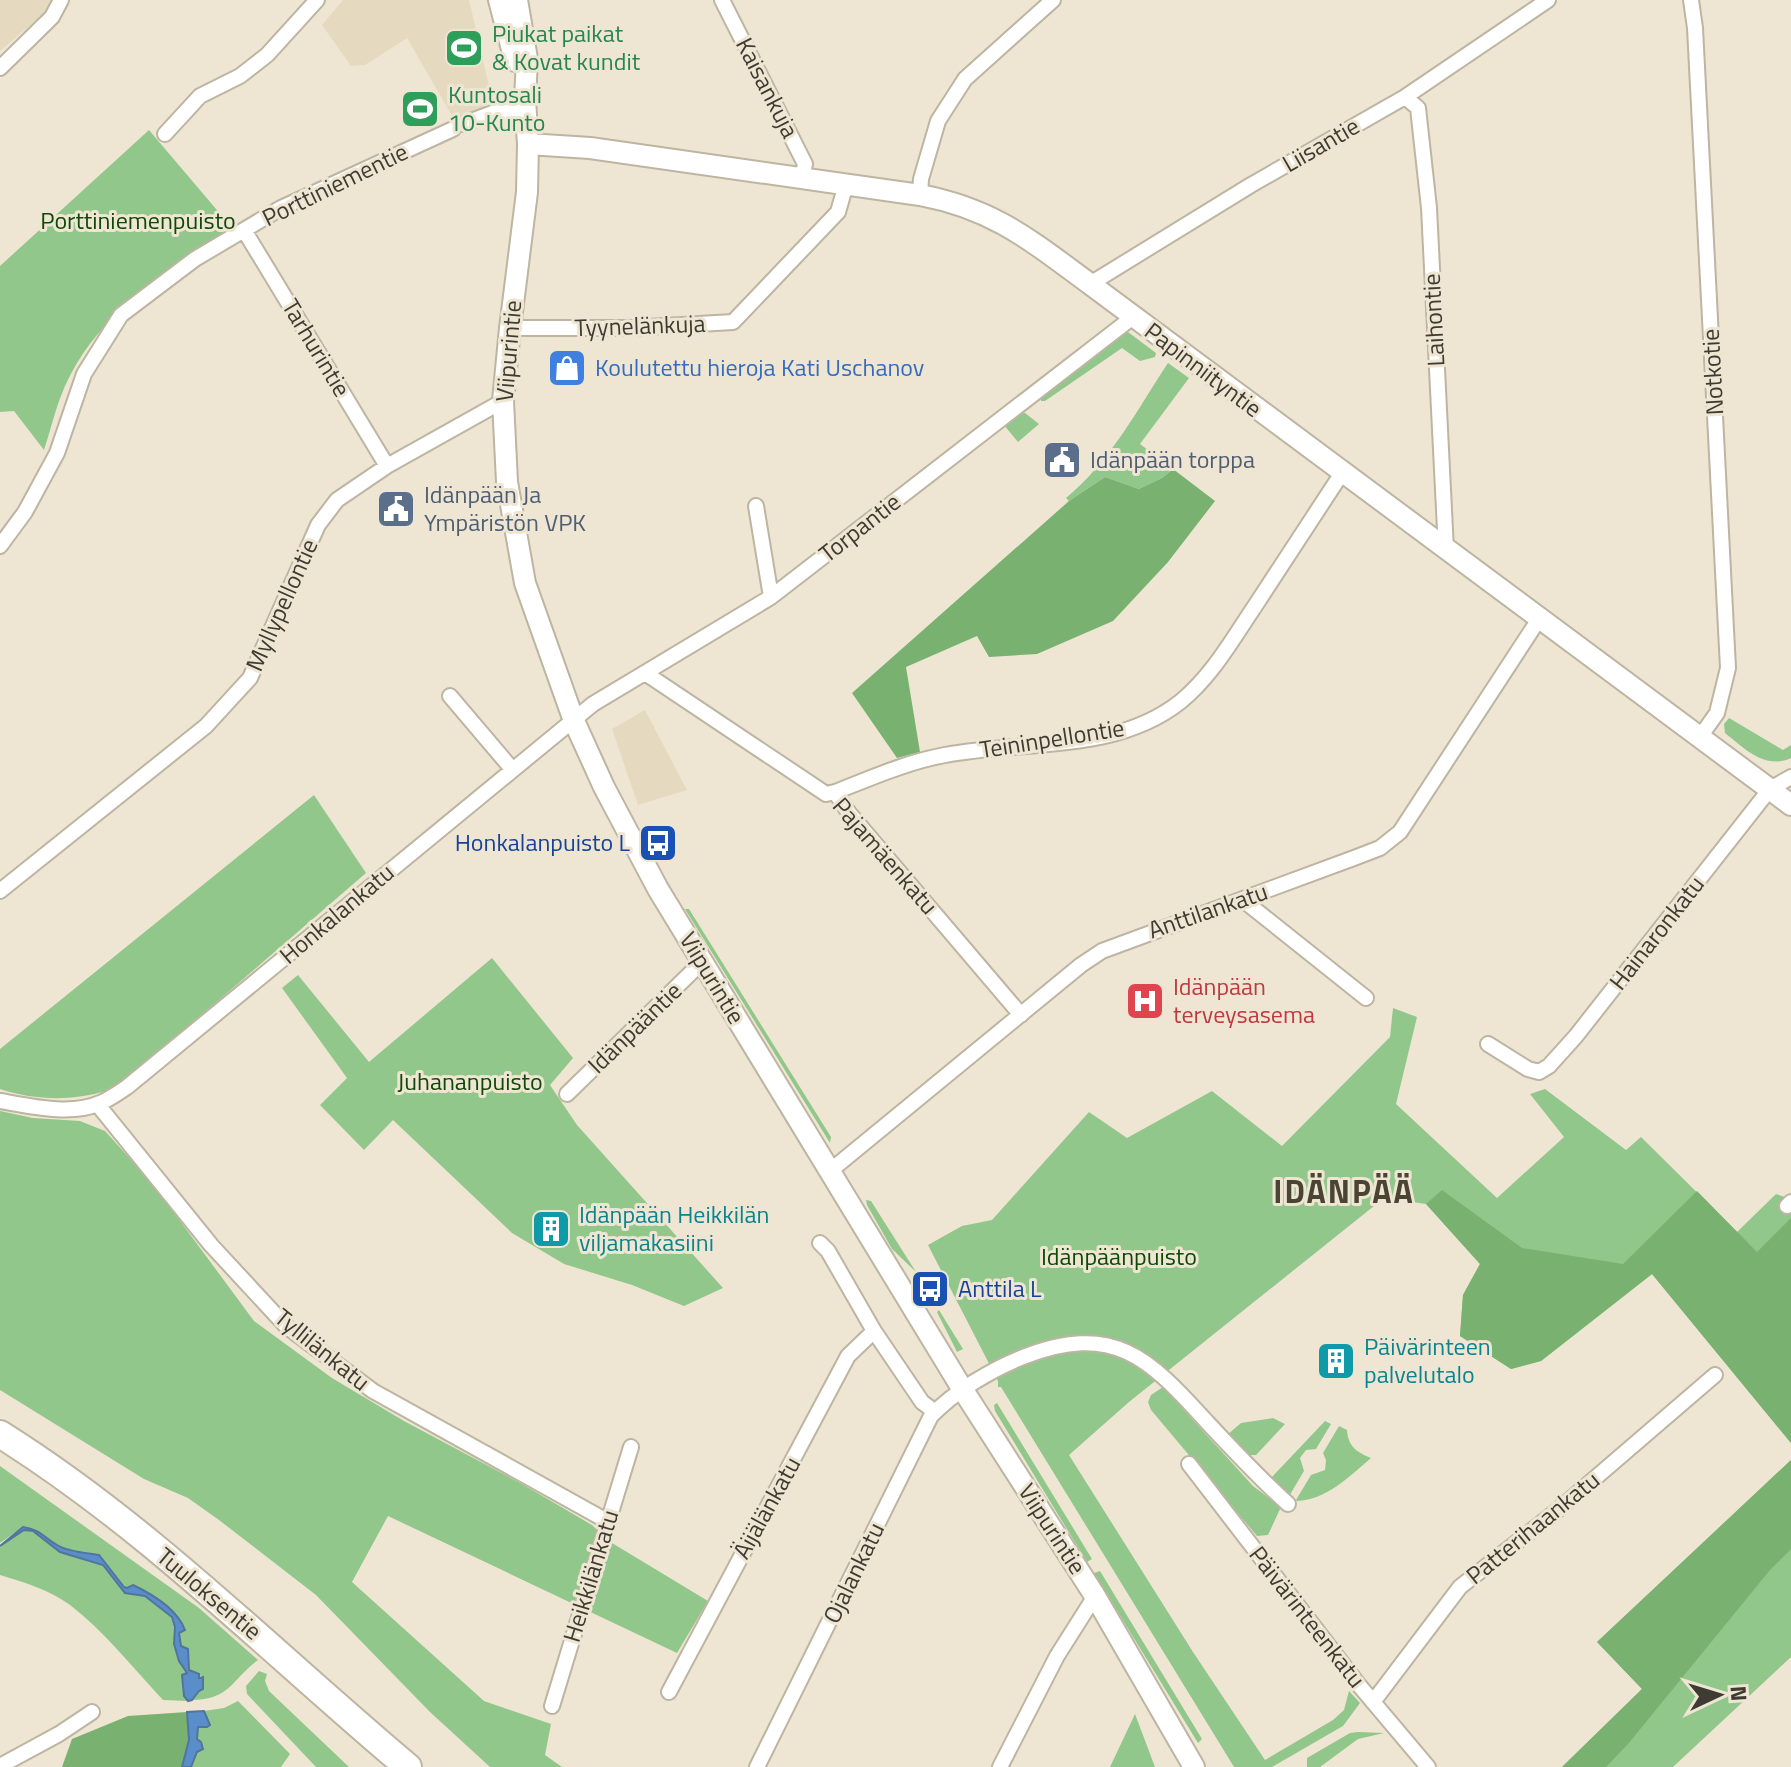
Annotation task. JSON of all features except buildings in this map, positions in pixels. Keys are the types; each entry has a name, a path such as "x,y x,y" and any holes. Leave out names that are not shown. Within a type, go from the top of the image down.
{"highway":[{"name":"Tuuloksentie","path":"0,1434 70,1481 202,1585 408,1767"}],"main road":[{"name":"Viipurintie","path":"499,0 525,106"},
{"name":"Viipurintie","path":"517,0 527,59 525,106 528,144 527,192 503,401 507,482 519,558 533,610 574,721 629,836 702,962 963,1390 1095,1596 1194,1767"},
{"name":"Papinniityntie","path":"528,144 590,148 920,195 946,200 993,217 1090,284 1791,805"}],"street":[{"path":"0,68 52,17 61,0"},
{"path":"165,134 200,96 240,76 267,55 317,0"},
{"name":"Kaisankuja","path":"722,0 805,164 802,178"},
{"path":"920,195 921,179 938,121 965,79 1053,0"},
{"name":"Liisantie","path":"1090,284 1251,185 1405,97 1548,0"},
{"name":"Notkotie","path":"1691,0 1695,28 1728,668 1717,713 1700,737"},
{"name":"Laihontie","path":"1405,97 1418,108 1423,135 1446,550"},
{"name":"Porttiniementie","path":"0,546 25,512 57,453 84,374 121,315 195,259 314,191 458,126 495,112 525,106"},
{"name":"Tyynelänkuja","path":"510,328 630,328 733,322 838,212 846,184"},
{"name":"Tarhurintie","path":"244,230 387,466"},
{"name":"Torpantie","path":"574,721 593,704 771,597 1133,317"},
{"name":"Myllypellontie","path":"0,891 49,855 206,726 230,702 250,678 318,525 337,500 387,466 503,401"},
{"name":"Teininpellontie","path":"835,792 887,771 945,755 1113,735 1149,721 1180,702 1212,670 1342,473"},
{"path":"756,506 771,597"},
{"name":"Anttilankatu","path":"830,1171 1102,951 1380,848 1400,832 1539,619"},
{"name":"Pajamäenkatu","path":"645,673 826,794 835,792 849,813 1021,1015"},
{"path":"450,696 512,769"},
{"name":"Honkalankatu","path":"98,1105 127,1087 574,721"},
{"path":"1770,789 1791,777"},
{"name":"Hainaronkatu","path":"1488,1044 1528,1069 1539,1072 1549,1066 1770,789"},
{"path":"1243,900 1366,998"},
{"name":"Idänpääntie","path":"567,1094 702,962"},
{"path":"0,1101 38,1107 98,1105"},
{"name":"Tyllilänkatu","path":"98,1105 211,1245 286,1326 373,1391 607,1521"},
{"path":"820,1243 828,1251 874,1331 922,1402 935,1412"},
{"name":"Äijälänkatu","path":"669,1692 848,1356 874,1331"},
{"name":"Ojalankatu","path":"757,1767 935,1412 963,1390 1016,1360 1049,1347 1081,1342 1114,1346 1145,1360 1166,1376 1252,1472 1288,1504"},
{"name":"Patterihaankatu","path":"1373,1702 1460,1587 1558,1510 1715,1375"},
{"name":"Heikkilänkatu","path":"552,1706 631,1447"},
{"name":"Päivärinteenkatu","path":"1189,1464 1373,1702 1428,1767"},
{"path":"1000,1767 1057,1656 1095,1596"},
{"path":"0,1766 92,1712"}],"shaded area":[{"path":"0,0 52,0 47,11 0,51"},
{"path":"343,0 469,0 493,104 455,121 407,38 365,65 351,66 322,25"},
{"path":"645,710 687,790 638,805 612,729"}],"green space":[{"name":"Porttiniemenpuisto","path":"149,130 233,229 160,278 116,314 97,335 65,386 44,450 14,411 0,412 0,266"},
{"path":"1124,329 1156,353 1155,357 1140,361 1122,348 1041,401 1041,396"},
{"path":"1168,363 1189,378 1140,444 1173,469 1139,489 1105,477 1069,501 1066,498 1082,484 1122,435"},
{"path":"1025,413 1039,424 1018,442 1003,424 1017,414"},
{"path":"1173,469 1215,501 1168,562 1113,621 1037,654 989,657 977,636 906,667 920,752 897,758 852,693 1069,501 1105,477 1139,489"},
{"path":"1729,718 1783,750 1791,745 1791,758 1764,760 1748,751 1725,733 1724,724"},
{"path":"314,795 366,873 118,1087 89,1095 60,1098 30,1096 0,1089 0,1049"},
{"path":"685,909 689,909 831,1137 830,1143"},
{"name":"Juhananpuisto","path":"492,958 573,1058 550,1085 577,1125 723,1288 684,1306 632,1285 564,1264 512,1233 393,1120 364,1150 320,1105 347,1078 282,988 298,975 369,1062"},
{"name":"Idänpäänpuisto","path":"1393,1008 1417,1017 1396,1104 1497,1198 1564,1137 1530,1094 1545,1089 1626,1150 1641,1137 1737,1232 1776,1194 1791,1199 1791,1443 1652,1274 1541,1361 1511,1369 1460,1336 1463,1295 1480,1264 1426,1204 1384,1198 1129,1402 1069,1455 1265,1760 1333,1720 1344,1710 1349,1691 1360,1703 1343,1726 1272,1767 1234,1767 1001,1387 998,1387 998,1381 928,1245 962,1226 992,1220 1089,1112 1127,1138 1212,1091 1282,1146 1390,1037"},
{"path":"0,1111 33,1118 80,1121 105,1131 152,1183 254,1321 332,1378 592,1525 612,1543 708,1601 677,1653 388,1516 352,1582 484,1701 551,1724 545,1755 562,1767 490,1767 430,1712 316,1595 219,1520 188,1498 144,1479 0,1390"},
{"path":"1442,1190 1522,1248 1623,1264 1697,1191 1757,1252 1791,1218 1791,1443 1652,1274 1541,1361 1511,1369 1460,1336 1463,1295 1480,1264 1426,1204"},
{"path":"866,1200 871,1201 916,1272 892,1249"},
{"path":"939,1310 963,1349 957,1352 937,1312"},
{"path":"1163,1387 1253,1486 1281,1507 1268,1535 1257,1536 1151,1410 1148,1402 1151,1395"},
{"path":"997,1403 1092,1559 1087,1562 995,1411 994,1405"},
{"path":"1273,1418 1285,1424 1256,1455 1246,1455 1227,1435 1241,1423"},
{"path":"1325,1421 1331,1424 1316,1449 1306,1450 1300,1458 1304,1471 1288,1498 1268,1481"},
{"path":"1339,1426 1347,1430 1354,1448 1371,1458 1328,1492 1297,1501 1311,1475 1325,1470 1323,1453"},
{"path":"1791,1460 1791,1657 1673,1767 1562,1767 1642,1689 1597,1642"},
{"path":"1791,1460 1791,1549 1770,1570 1606,1767 1562,1767 1642,1689 1597,1642"},
{"path":"0,1466 199,1608 258,1660 223,1692 192,1700 203,1689 203,1677 189,1670 188,1649 181,1646 179,1633 185,1630 152,1595 124,1587 100,1555 61,1547 34,1530 23,1527 0,1543"},
{"path":"24,1530 37,1533 60,1552 103,1565 125,1593 145,1596 172,1617 174,1644 187,1673 184,1696 188,1701 163,1700 83,1615 62,1600 0,1575 0,1546"},
{"path":"1100,1571 1202,1739 1198,1743 1094,1573"},
{"path":"259,1671 267,1674 265,1681 269,1691 349,1767 316,1767 247,1694 246,1686"},
{"path":"238,1701 290,1754 281,1767 191,1767 197,1752 198,1727 204,1711 224,1708"},
{"path":"187,1712 189,1740 182,1767 62,1767 72,1739 128,1716"},
{"path":"1135,1714 1155,1767 1110,1767"},
{"path":"1350,1733 1384,1733 1358,1739 1320,1767 1307,1767 1307,1758"}],"water":[{"path":"23,1527 38,1532 67,1549 99,1555 124,1587 133,1585 170,1609 185,1630 179,1633 181,1646 188,1649 189,1670 199,1674 199,1678 203,1677 203,1689 192,1700 188,1701 184,1696 182,1675 187,1673 174,1644 172,1617 145,1596 125,1593 103,1565 60,1552 33,1531 24,1530 0,1546"},
{"path":"204,1711 210,1725 198,1727 197,1739 203,1749 197,1752 191,1767 182,1767 189,1740 187,1712"}],"place":[{"name":"Piukat paikat & Kovat kundit","path":"464,48"},
{"name":"Kuntosali 10-Kunto","path":"420,109"},
{"name":"Koulutettu hieroja Kati Uschanov","path":"567,368"},
{"name":"Idänpään torppa","path":"1062,460"},
{"name":"Idänpään Ja Ympäristön VPK","path":"396,509"},
{"name":"Honkalanpuisto L","path":"658,843"},
{"name":"Idänpään terveysasema","path":"1145,1001"},
{"name":"Idänpään Heikkilän viljamakasiini","path":"551,1229"},
{"name":"Anttila L","path":"930,1289"},
{"name":"Päivärinteen palvelutalo","path":"1336,1361"}],"district":[{"name":"IDÄNPÄÄ","path":"1344,1192"}]}
